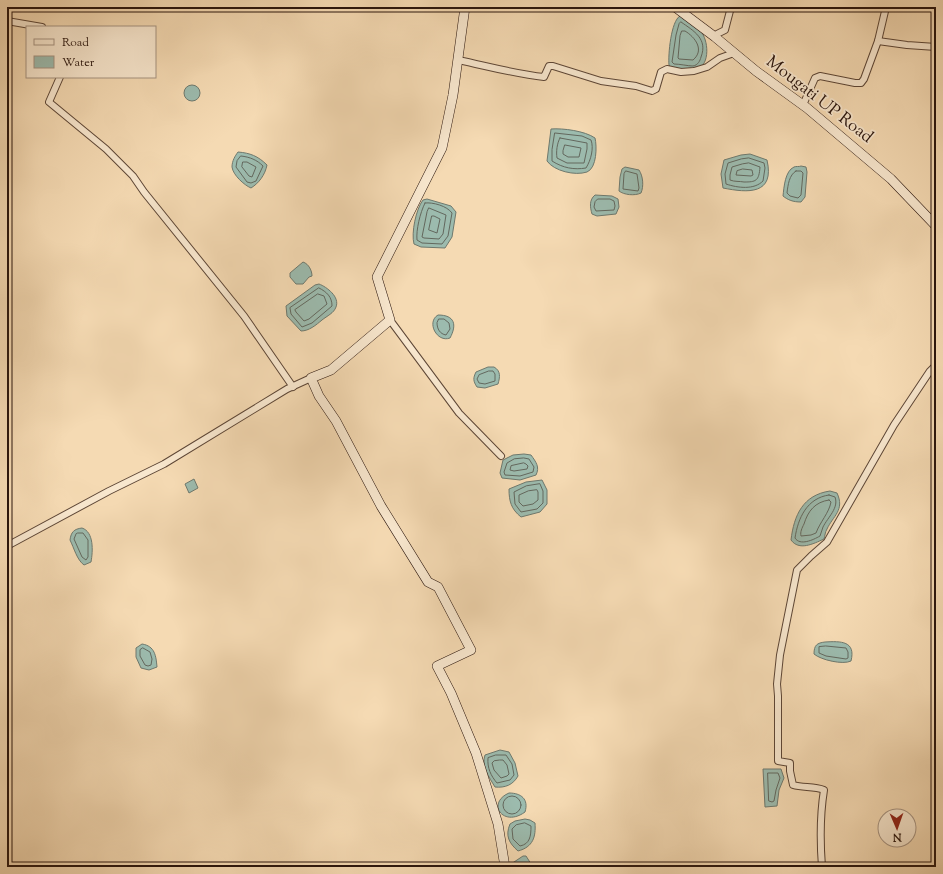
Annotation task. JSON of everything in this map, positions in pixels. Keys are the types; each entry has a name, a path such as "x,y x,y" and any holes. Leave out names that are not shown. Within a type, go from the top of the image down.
{"street":[{"path":"465,7 453,95 442,148 377,277 390,320 459,413 502,456"},
{"name":"Mougati UP Road","path":"675,7 715,37 756,71 803,105 891,179 936,226"},
{"path":"715,37 717,34 725,30 731,7"},
{"path":"803,105 815,78 820,76 855,83 860,83 864,79 878,41 886,7"},
{"path":"7,21 36,26"},
{"path":"878,41 936,47"},
{"path":"458,60 518,74 539,77 544,77 549,66 553,66 601,82 636,86 652,91 656,89 661,72 667,68 681,72 694,71 707,67 720,58 734,53"},
{"path":"60,78 49,102 106,149 133,176 144,192 244,316 293,387"},
{"path":"7,546 109,491 164,464 287,389 331,370 390,320"},
{"path":"822,867 820,845 824,790 818,788 793,786 790,763 778,762 777,684 780,655 797,570 827,542 894,424 936,365"},
{"path":"311,378 319,396 336,421 381,506 428,582 438,587 471,650 437,666 451,693 476,753 498,824 505,867"}],"water":[{"path":"680,16 695,26 702,33 706,43 707,54 703,65 694,70 672,68 669,65 672,31 674,24"},
{"path":"189,85 195,85 200,90 198,99 195,101 189,101 184,96 184,90"},
{"path":"551,129 574,130 595,138 596,156 590,170 582,173 571,173 565,172 550,165 547,161"},
{"path":"238,152 254,156 267,165 265,172 257,184 251,188 245,185 234,173 232,167"},
{"path":"750,154 767,160 767,180 763,186 750,191 723,188 721,174 724,160"},
{"path":"801,166 806,167 807,172 805,197 801,202 796,202 783,196 784,188 787,176 791,169"},
{"path":"625,167 639,170 643,181 641,193 630,195 619,191 622,169"},
{"path":"595,195 612,196 618,199 619,207 616,214 597,216 592,214 590,204"},
{"path":"427,199 451,206 456,212 452,237 445,248 421,247 414,244 413,234 416,215 420,204 423,200"},
{"path":"303,262 310,268 312,276 309,277 303,284 296,284 290,277 290,273"},
{"path":"319,284 326,287 332,293 337,303 336,307 332,313 315,326 301,331 287,316 286,306 315,285"},
{"path":"438,315 444,315 453,322 454,325 450,338 445,339 437,335 433,327 433,322"},
{"path":"488,367 494,367 498,370 498,384 485,388 477,387 474,380 476,372"},
{"path":"513,455 531,455 536,462 538,469 536,475 520,480 502,478 500,473 503,460"},
{"path":"194,479 198,488 189,493 185,484"},
{"path":"542,480 547,490 547,504 540,512 521,517 511,504 509,489 526,482"},
{"path":"830,491 837,493 840,504 826,530 824,539 806,546 794,543 791,540 792,531 802,508 813,497"},
{"path":"82,528 89,533 92,542 91,562 84,565 78,557 70,540 73,531"},
{"path":"825,642 842,642 849,646 852,654 851,661 832,661 814,654 816,645"},
{"path":"142,644 150,647 154,652 157,667 149,670 141,668 136,657 136,648"},
{"path":"500,750 509,752 515,763 518,776 514,782 508,785 495,787 486,771 484,759 485,755"},
{"path":"763,769 781,769 784,778 779,790 777,806 765,807"},
{"path":"509,793 517,794 525,800 525,812 517,816 510,817 504,816 500,812 498,808 499,802 502,797"},
{"path":"525,819 535,823 535,833 530,844 518,851 512,845 508,832 510,824 515,821"},
{"path":"523,856 526,856 533,867 510,867 511,864"}]}
